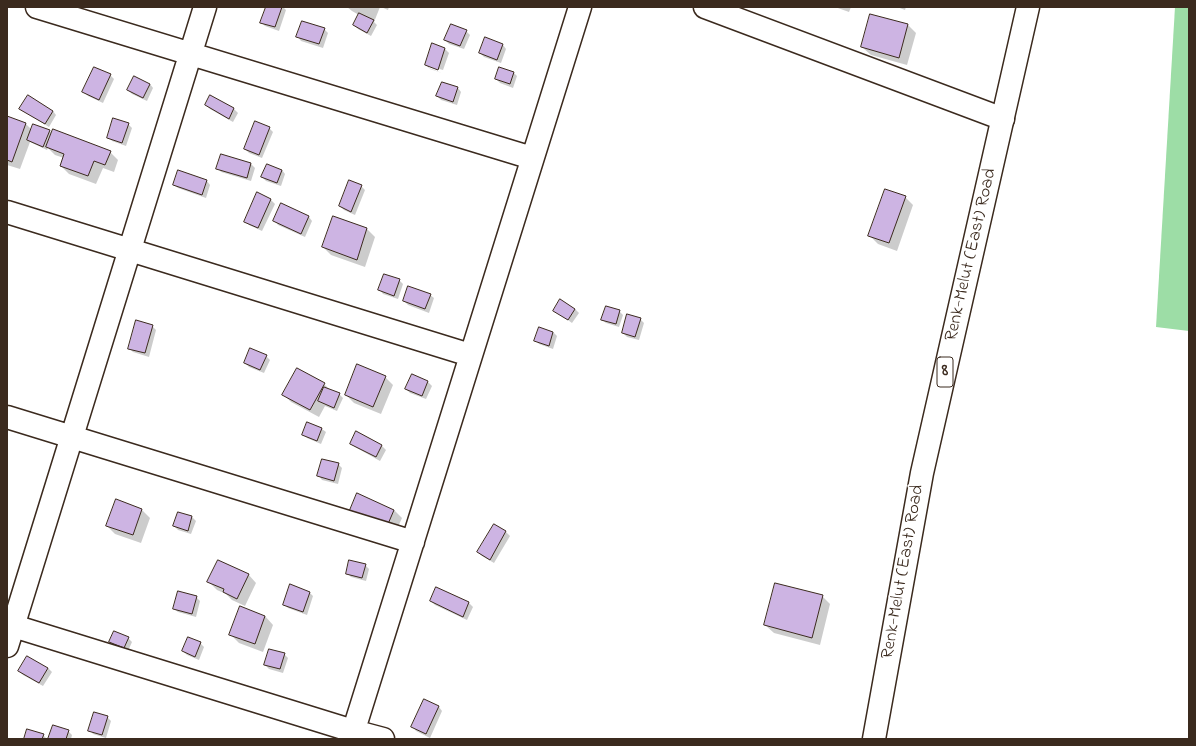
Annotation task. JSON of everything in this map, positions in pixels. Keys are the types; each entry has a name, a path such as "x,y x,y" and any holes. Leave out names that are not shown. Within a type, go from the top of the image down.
{"street":[{"path":"38,7 532,158"},
{"path":"205,7 72,436 9,632 352,735 383,739"},
{"path":"352,735 580,7"},
{"path":"705,7 1003,119"},
{"name":"Renk-Melut (East) Road","path":"874,739 922,473 1028,7"},
{"path":"7,212 470,355"},
{"path":"7,416 413,542"}],"green space":[{"path":"1175,7 1189,7 1189,331 1156,327"}],"building":[{"path":"266,7 282,7 275,27 260,23"},
{"path":"359,13 374,20 367,33 353,25"},
{"path":"870,14 908,24 899,58 861,47"},
{"path":"302,21 325,28 319,44 296,37"},
{"path":"451,24 467,30 460,46 444,40"},
{"path":"485,37 503,44 497,60 479,53"},
{"path":"432,43 445,48 438,70 425,65"},
{"path":"94,67 111,74 99,100 82,92"},
{"path":"499,67 514,72 510,84 495,79"},
{"path":"134,76 150,84 143,98 127,90"},
{"path":"442,82 458,87 453,102 436,96"},
{"path":"28,95 53,111 45,124 19,109"},
{"path":"210,95 234,108 229,119 205,105"},
{"path":"7,116 26,123 12,162 7,160"},
{"path":"113,118 129,123 122,143 107,138"},
{"path":"255,121 270,127 259,155 244,149"},
{"path":"33,124 50,130 43,147 27,140"},
{"path":"53,129 111,151 105,165 94,161 88,176 60,166 64,154 46,147"},
{"path":"221,154 251,163 247,178 216,169"},
{"path":"267,164 282,170 277,183 261,177"},
{"path":"178,170 207,180 202,195 173,185"},
{"path":"349,180 362,185 351,212 339,206"},
{"path":"885,189 906,196 889,243 868,236"},
{"path":"257,192 271,199 258,228 244,222"},
{"path":"281,203 309,216 301,234 273,221"},
{"path":"333,216 367,228 357,260 322,247"},
{"path":"384,274 400,279 394,296 378,290"},
{"path":"408,286 431,294 425,309 403,301"},
{"path":"560,299 575,309 568,320 553,311"},
{"path":"606,306 620,310 616,324 601,320"},
{"path":"627,314 641,318 635,337 622,333"},
{"path":"136,320 153,325 145,353 128,349"},
{"path":"539,327 553,332 549,346 534,341"},
{"path":"250,348 267,355 260,370 244,363"},
{"path":"357,364 386,376 373,407 345,395"},
{"path":"297,368 325,383 310,410 282,395"},
{"path":"412,374 428,381 422,396 405,389"},
{"path":"324,387 340,393 334,408 318,401"},
{"path":"307,422 322,428 317,441 302,435"},
{"path":"356,431 382,445 376,457 350,444"},
{"path":"322,459 339,463 334,481 317,476"},
{"path":"357,493 394,510 385,531 348,515"},
{"path":"116,499 142,509 133,535 106,526"},
{"path":"178,512 192,516 188,531 173,526"},
{"path":"494,524 506,531 490,560 477,552"},
{"path":"218,560 249,574 237,599 223,592 224,589 207,582"},
{"path":"349,560 366,564 362,578 346,574"},
{"path":"775,583 823,595 812,638 764,625"},
{"path":"290,584 310,592 303,612 283,605"},
{"path":"436,587 469,602 463,617 430,601"},
{"path":"178,591 197,596 192,614 173,609"},
{"path":"240,606 265,616 255,644 229,635"},
{"path":"114,631 129,637 124,648 109,642"},
{"path":"188,637 201,642 195,657 182,651"},
{"path":"269,649 285,653 280,669 264,665"},
{"path":"27,656 48,668 39,683 18,671"},
{"path":"424,699 439,706 426,734 411,727"},
{"path":"94,712 108,716 102,735 88,731"},
{"path":"53,725 69,730 66,739 48,739"},
{"path":"27,729 44,734 42,739 24,739"}]}
